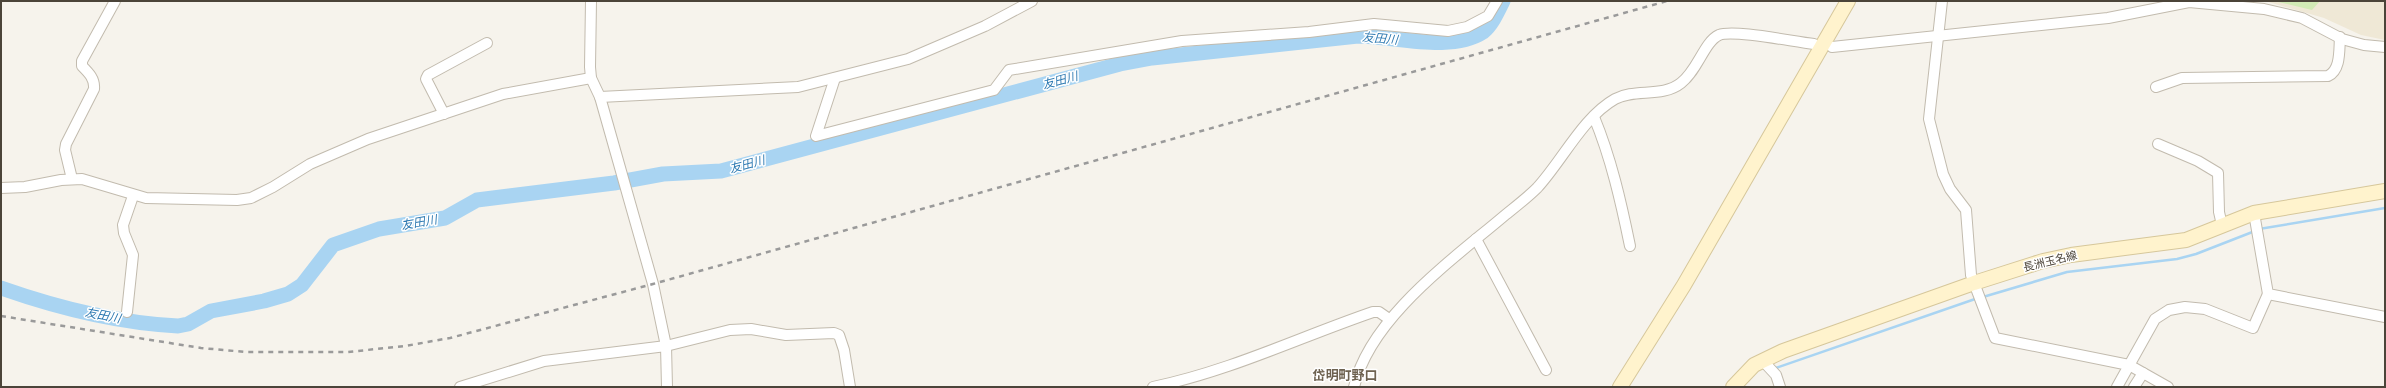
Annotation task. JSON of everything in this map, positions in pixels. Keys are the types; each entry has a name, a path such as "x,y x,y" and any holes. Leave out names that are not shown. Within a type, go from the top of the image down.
{"main road":[{"path":"1620,387 1687,279 1848,1"},
{"name":"長洲玉名線","path":"1733,387 1754,365 1783,351 1977,293 2071,254 2186,240 2254,213 2385,191"}],"street":[{"path":"72,179 65,150 66,144 94,89 92,78 82,66 82,61 115,1"},
{"path":"591,1 591,78 600,97 653,284 666,346 667,387"},
{"path":"600,97 670,92 798,87 908,59 985,26 1032,1"},
{"path":"835,78 816,136 994,90 1009,70 1182,41 1309,32 1355,25 1374,24 1448,31 1467,27 1488,16 1497,1"},
{"path":"1942,1 1930,119 1943,174 1950,189 1966,210 1977,293 1995,338 2129,365 2168,387"},
{"path":"1832,47 2108,18 2189,2 2264,9 2302,18 2340,38 2364,45 2385,47"},
{"path":"1354,387 1359,370 1389,319 1453,257 1476,240 1537,188 1594,117 1616,99 1626,96 1664,91 1679,85 1692,74 1710,40 1720,35 1736,32 1814,44"},
{"path":"2156,87 2182,78 2328,76 2334,73 2337,67 2340,38"},
{"path":"444,114 426,79 428,75 487,43"},
{"path":"1,188 24,187 72,179 82,179 133,196 187,200 250,198 273,187 310,164 341,150 503,94 591,78"},
{"path":"1594,117 1602,136 1620,196 1630,246"},
{"path":"2158,144 2198,161 2218,173 2219,212 2222,225"},
{"path":"127,312 133,256 124,233 123,225 133,196"},
{"path":"2117,387 2155,319 2169,310 2185,307 2205,309 2253,328 2268,294 2254,213"},
{"path":"1476,240 1546,370"},
{"path":"2268,294 2385,317"},
{"path":"1153,387 1222,370 1318,331 1373,312 1379,312 1389,319"},
{"path":"460,387 544,361 666,346 730,330 751,329 786,335 834,333 839,335 844,350 850,387"},
{"path":"1763,361 1776,375 1780,387"},
{"path":"2134,387 2142,373"}],"shaded area":[{"path":"2265,1 2385,1 2385,40 2361,35 2324,18"}],"green space":[{"path":"2274,1 2320,1 2312,10"}],"waterway":[{"name":"友田川","path":"1,288 44,302 111,318 133,322 178,326 188,324 211,311 264,301 288,294 302,285 333,245 379,229 445,218 477,200 614,183 663,174 721,171 1120,64 1152,58 1358,36 1422,42 1455,41 1470,38 1483,32 1492,22 1503,1"},
{"path":"2259,229 2385,208"},
{"path":"1983,297 2067,272 2177,259 2196,254 2255,231"},
{"path":"1773,369 1978,298"}],"railway":[{"path":"1,316 201,348 246,352 348,352 405,346 450,338 653,284 1667,1"}],"district":[{"name":"岱明町野口","path":"1345,375"}]}
